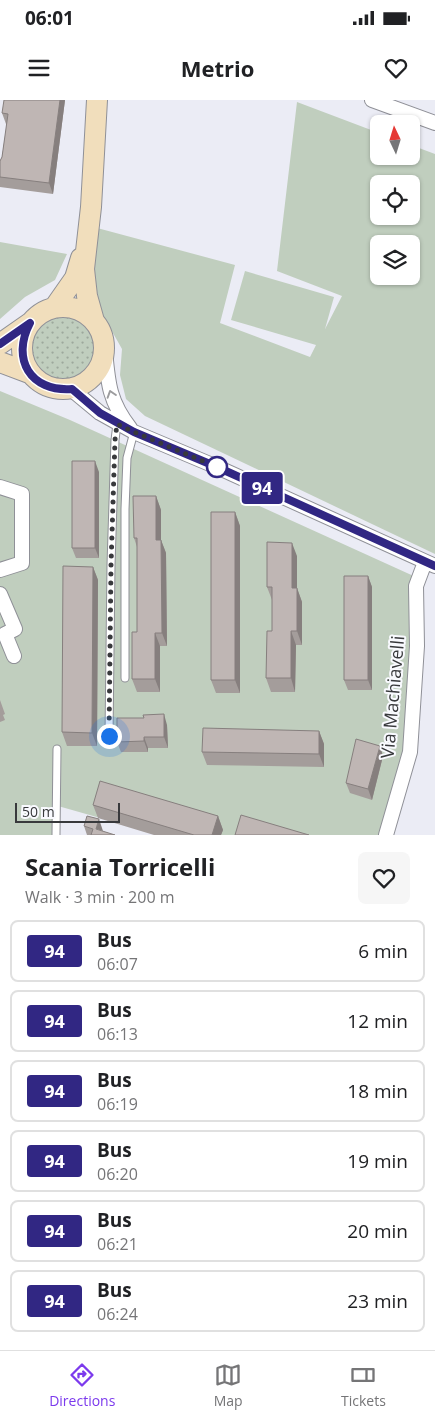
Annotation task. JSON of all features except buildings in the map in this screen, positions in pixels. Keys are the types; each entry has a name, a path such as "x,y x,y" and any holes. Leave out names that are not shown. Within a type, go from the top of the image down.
{"main road":[{"path":"30,323 23,335 21,348 23,361 29,373 38,382 60,390 72,389 84,384 95,376 102,364 105,350 102,335 94,321 87,296 84,269 91,207 97,100"},
{"path":"54,308 76,278 86,240"},
{"path":"0,344 45,311 54,308 76,309 94,321"},
{"path":"0,362 29,373"}],"street":[{"path":"372,100 435,122"},
{"path":"105,350 108,386 118,418"},
{"path":"72,389 100,413 118,418 134,432 217,467 430,564"},
{"path":"0,487 22,494 22,563 0,570"},
{"name":"Via Machiavelli","path":"386,835 410,752 417,646 416,586 430,564"},
{"path":"0,594 15,629 6,634 14,656"}],"lane":[{"path":"109,736 111,556 115,440 118,418"},
{"path":"125,678 125,509 127,458 134,432"},
{"path":"56,835 57,749"}],"green space":[{"path":"297,102 370,130 370,165 420,165 420,148 435,154 435,554 145,416 126,399 120,375 122,349 92,296 86,225 235,265 220,323 310,357 316,345 231,320 245,271 334,297 325,329 342,296 277,271"},
{"path":"0,242 67,254 55,280 25,297 0,319"},
{"path":"57,315 71,315 83,320 92,329 97,341 95,361 88,372 71,381 57,381 45,376 36,367 31,355 31,341 36,329 45,320"},
{"path":"0,391 70,420 418,578 410,752 386,835 160,835 58,806 56,835 0,835"}],"bus line":[{"name":"94","path":"0,344 30,323 23,335 21,348 23,361 29,373 38,382 60,390 72,389 100,413 117,424 217,467 435,566"}],"route":[{"path":"109,736 111,565 117,424 217,467"}]}
